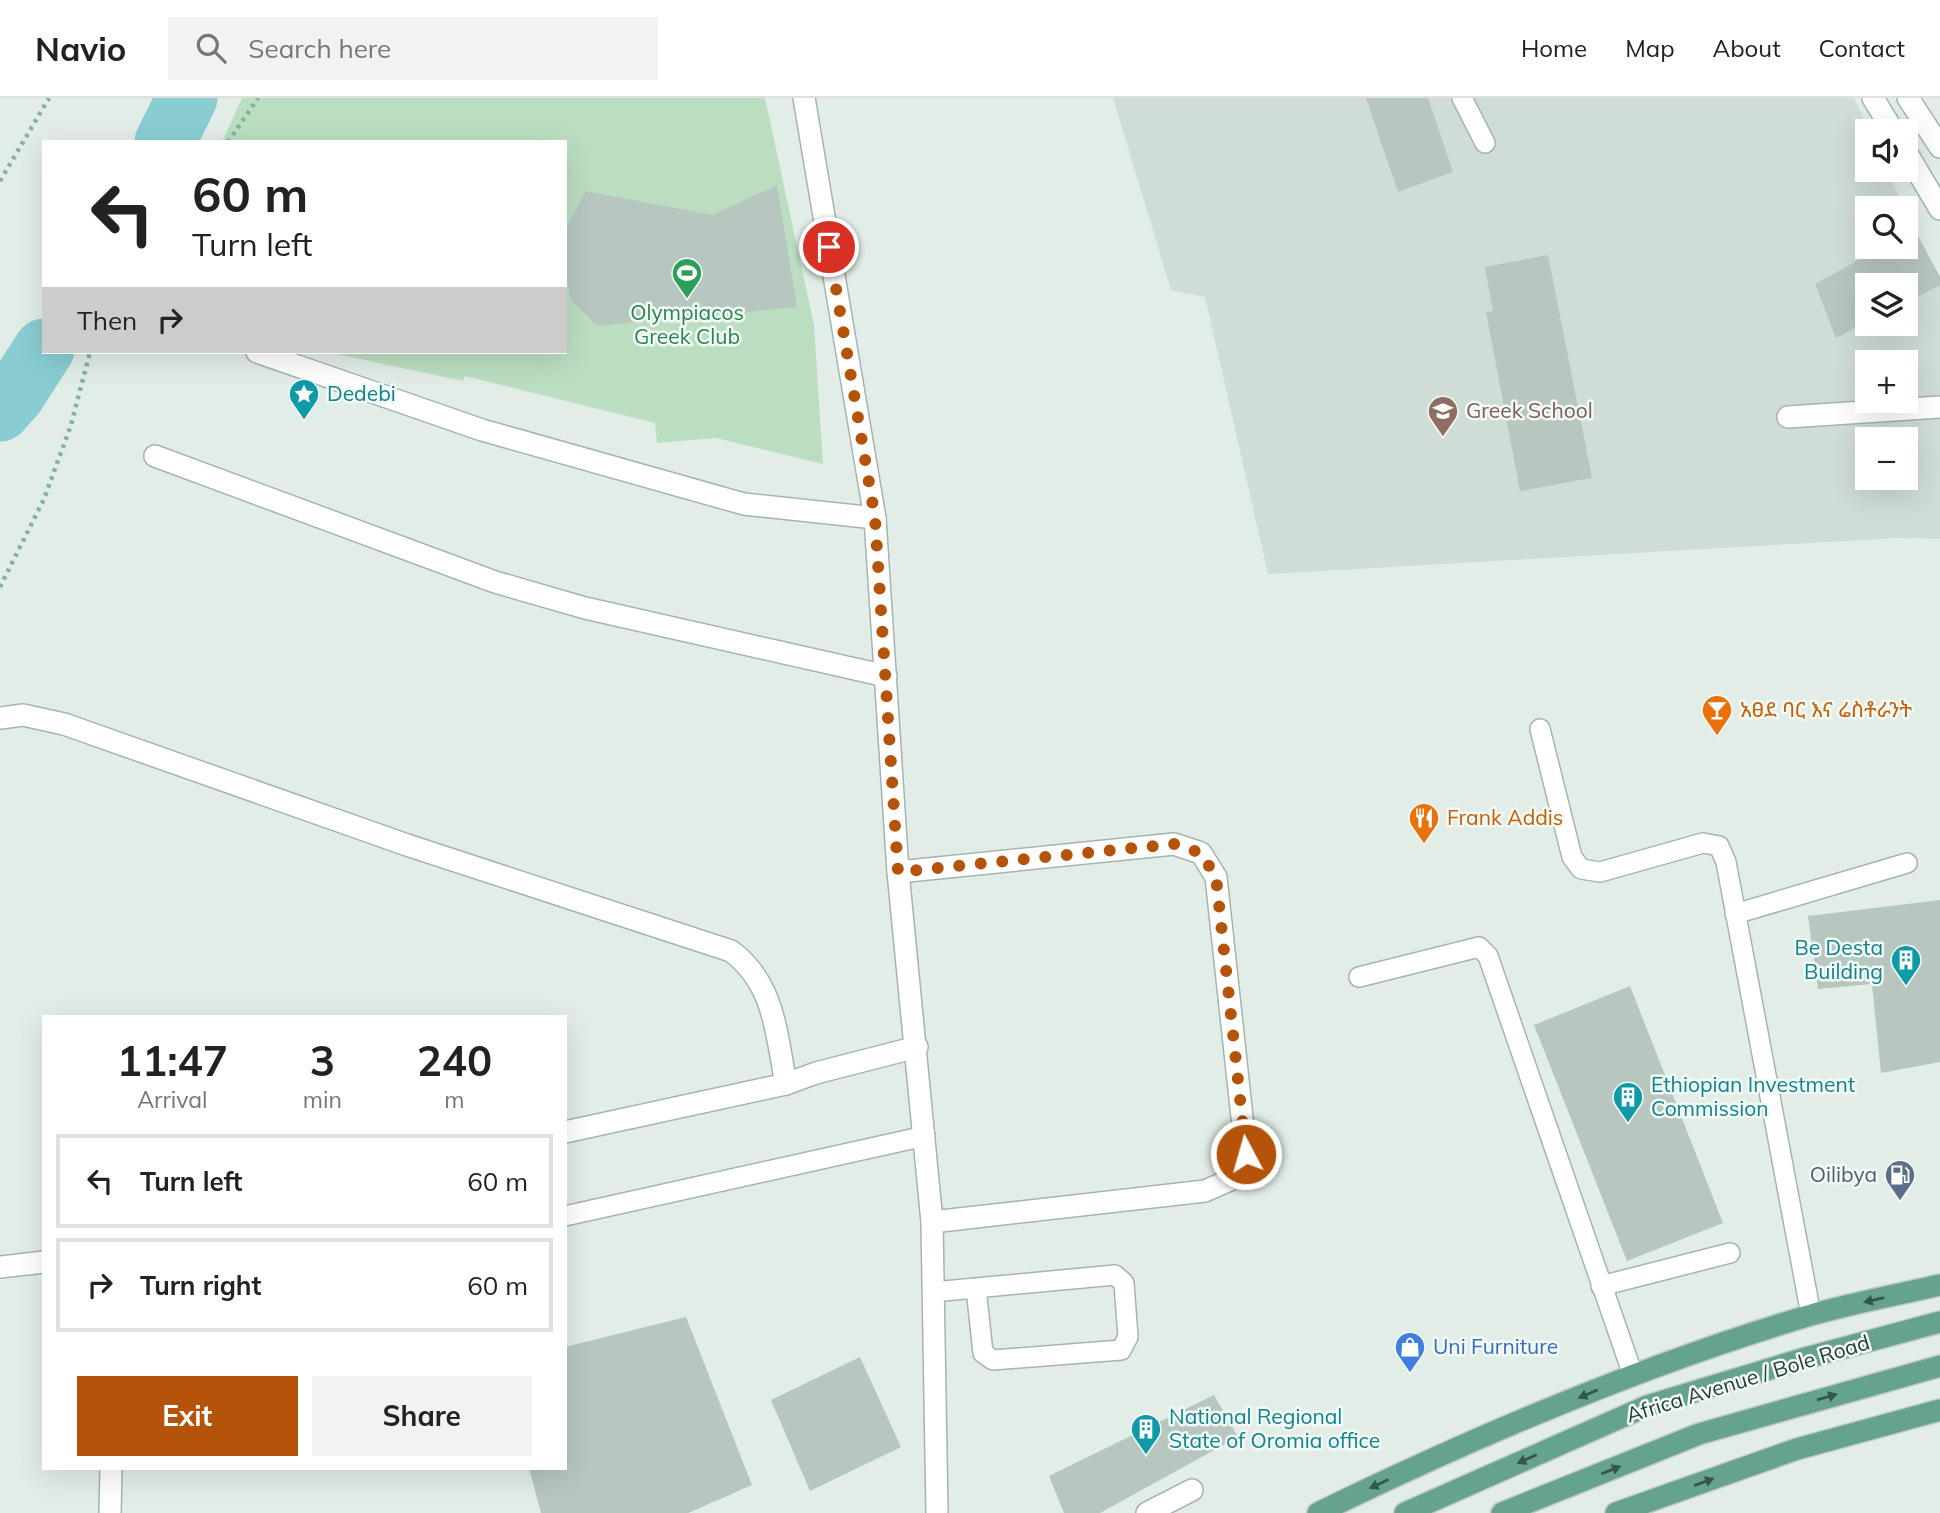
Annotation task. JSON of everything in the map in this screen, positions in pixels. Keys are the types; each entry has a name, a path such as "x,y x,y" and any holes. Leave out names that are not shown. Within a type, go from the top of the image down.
{"main road":[{"path":"1318,1513 1387,1480 1633,1375 1811,1315 1940,1284"},
{"name":"Africa Avenue / Bole Road","path":"1405,1513 1647,1406 1802,1359 1940,1322"},
{"name":"Africa Avenue / Bole Road","path":"1503,1513 1699,1434 1940,1366"},
{"path":"1616,1513 1797,1449 1940,1410"}],"street":[{"path":"804,98 875,518 898,872 932,1222 937,1513"},
{"path":"1873,98 1886,119"},
{"path":"1908,98 1940,147"},
{"path":"1918,172 1940,209"},
{"path":"263,354 482,430 744,504 875,518"},
{"path":"1788,417 1940,407"},
{"path":"155,456 495,582 584,608 886,676"},
{"path":"0,718 23,715 64,724 408,845 731,951 751,967 771,1005 786,1084"},
{"path":"898,872 1174,844 1201,853 1216,877 1246,1154 1230,1180 1205,1191 932,1222"},
{"path":"567,1132 786,1084 816,1073 917,1047"},
{"path":"0,1266 42,1262"},
{"path":"110,1513 111,1470"},
{"path":"1146,1513 1192,1490"}],"lane":[{"path":"1462,98 1485,143"},
{"path":"1540,729 1572,857 1581,869 1600,872 1703,843 1719,846 1726,862 1811,1315"},
{"path":"1735,914 1907,863"},
{"path":"1359,977 1479,947 1488,956 1633,1375"},
{"path":"567,1216 925,1136"},
{"path":"1601,1286 1730,1253"},
{"path":"933,1292 1115,1275 1124,1283 1128,1337 1121,1350 993,1360 984,1353 976,1288"}],"path":[{"path":"0,181 49,98"},
{"path":"229,140 258,98"},
{"path":"0,587 44,499 71,425 89,354"}],"shaded area":[{"name":"Greek School","path":"1113,98 1854,98 1864,119 1855,119 1855,182 1892,182 1899,196 1855,196 1855,259 1918,259 1918,235 1940,277 1940,539 1898,538 1268,574 1205,297 1171,290"}],"green space":[{"name":"Olympiacos Greek Club","path":"242,98 765,98 814,325 823,464 716,438 657,443 655,423 465,376 463,381 336,354 567,354 567,140 223,140"}],"building":[{"path":"1366,98 1428,98 1453,172 1398,192"},
{"path":"777,185 797,307 597,326 571,300 567,279 567,226 586,191 712,215"},
{"path":"1918,236 1940,277 1940,285 1918,297 1918,273 1855,273 1855,328 1836,338 1815,284 1860,259 1918,259"},
{"path":"1548,255 1592,478 1520,491 1486,312 1493,311 1485,267"},
{"name":"Be Desta Building","path":"1940,900 1940,1062 1881,1073 1872,984 1818,989 1808,916"},
{"name":"Ethiopian Investment Commission","path":"1630,986 1723,1223 1627,1261 1534,1025"},
{"path":"686,1317 752,1485 688,1513 541,1513 530,1470 567,1470 567,1347"},
{"path":"860,1357 901,1447 810,1491 771,1400"},
{"name":"National Regional State of Oromia office","path":"1214,1395 1238,1437 1100,1513 1064,1513 1049,1476"}],"waterway":[{"path":"166,140 187,98"},
{"path":"0,411 15,394 42,352"}],"place":[{"name":"Olympiacos Greek Club","path":"687,300"},
{"name":"Dedebi","path":"304,421"},
{"name":"Greek School","path":"1443,438"},
{"name":"አፀደ ባር እና ሬስቶራንት","path":"1717,737"},
{"name":"Frank Addis","path":"1424,845"},
{"name":"Be Desta Building","path":"1906,987"},
{"name":"Ethiopian Investment Commission","path":"1628,1124"},
{"name":"Oilibya","path":"1900,1202"},
{"name":"Uni Furniture","path":"1410,1374"},
{"name":"National Regional State of Oromia office","path":"1146,1456"}],"route":[{"path":"829,247 875,518 898,872 1174,844 1201,853 1216,877 1246,1154"}]}
